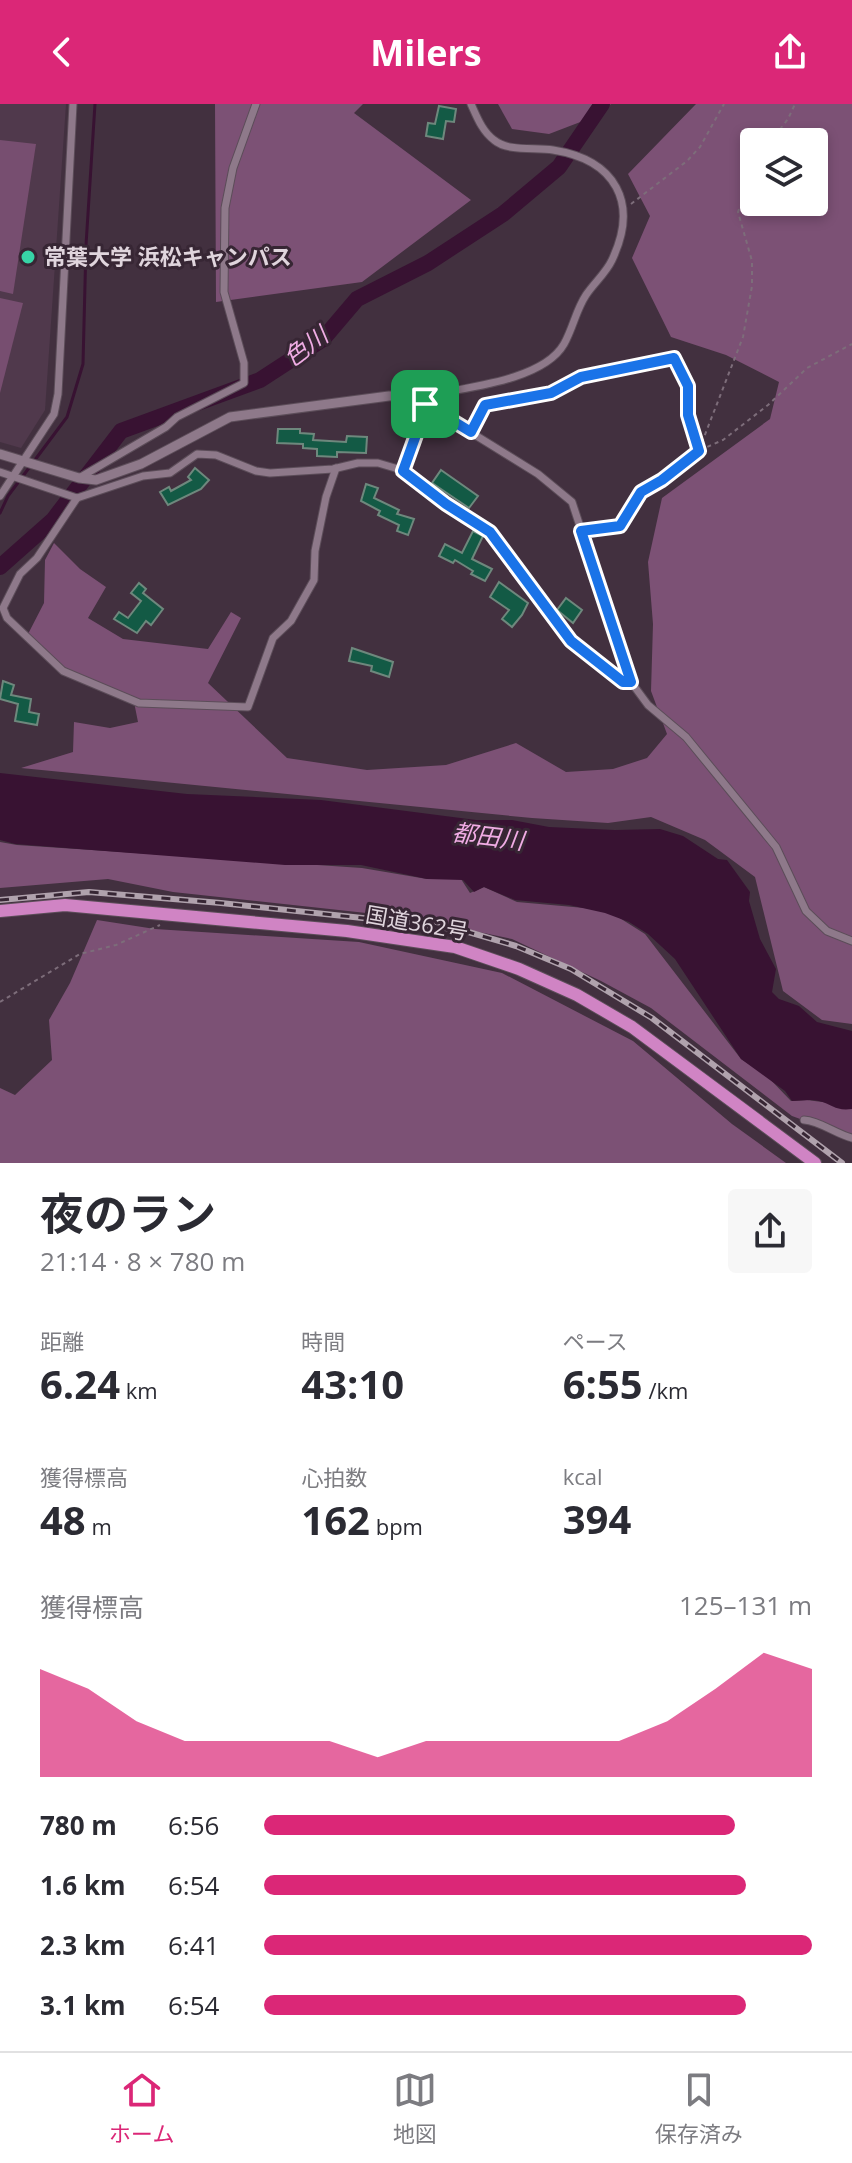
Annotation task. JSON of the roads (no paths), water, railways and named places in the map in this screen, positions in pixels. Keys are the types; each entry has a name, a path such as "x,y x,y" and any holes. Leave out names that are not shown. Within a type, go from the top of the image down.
{"highway":[{"name":"国道362号","path":"0,911 65,905 347,931 455,947 519,969 577,995 632,1027 815,1163"}],"street":[{"path":"0,496 54,414 58,394 73,104"},
{"path":"79,478 166,427 177,417 244,383 246,379 224,292 225,208 233,168 256,104"},
{"path":"0,454 79,478 96,480 117,474 230,417 389,396 424,400 513,377 544,365 563,347 578,306 610,264 623,233 625,209 611,178 593,165 576,155 508,146 495,141 482,127 471,104"},
{"path":"424,400 558,488 572,502 631,682 648,705 686,737 767,835 776,847 806,911 827,931 852,941"},
{"path":"403,471 425,410 424,400"},
{"path":"0,472 77,498 143,476 170,473 197,454 216,455 256,471 270,473 336,468 358,463 378,463 403,471 490,532 571,641 623,682 631,682"},
{"path":"77,498 37,558 20,574 3,608 7,618 63,671 139,703 248,707 273,638 291,621 314,580 315,551 326,497 336,468"},
{"path":"804,1120 852,1138"}],"water":[{"name":"都田川","path":"0,773 187,794 321,800 476,820 512,820 549,827 660,829 683,836 718,859 727,860 750,892 749,901 760,939 776,969 772,992 779,999 799,1006 817,1022 852,1031 852,1109 838,1108 816,1100 792,1101 785,1091 741,1059 675,959 648,934 629,922 569,905 515,900 484,887 474,892 463,880 427,879 361,865 285,865 15,844 0,840"}],"waterway":[{"path":"0,513 8,496 67,417 83,364 86,245 95,104"},
{"name":"色川","path":"0,567 53,520 121,431 260,380 323,339 357,299 428,263 503,214 559,167 602,104"}],"railway":[{"path":"0,900 89,892 221,903 419,924 465,931 516,946 571,969 652,1018 842,1163"}],"place":[{"name":"常葉大学 浜松キャンパス","path":"28,257"}]}
